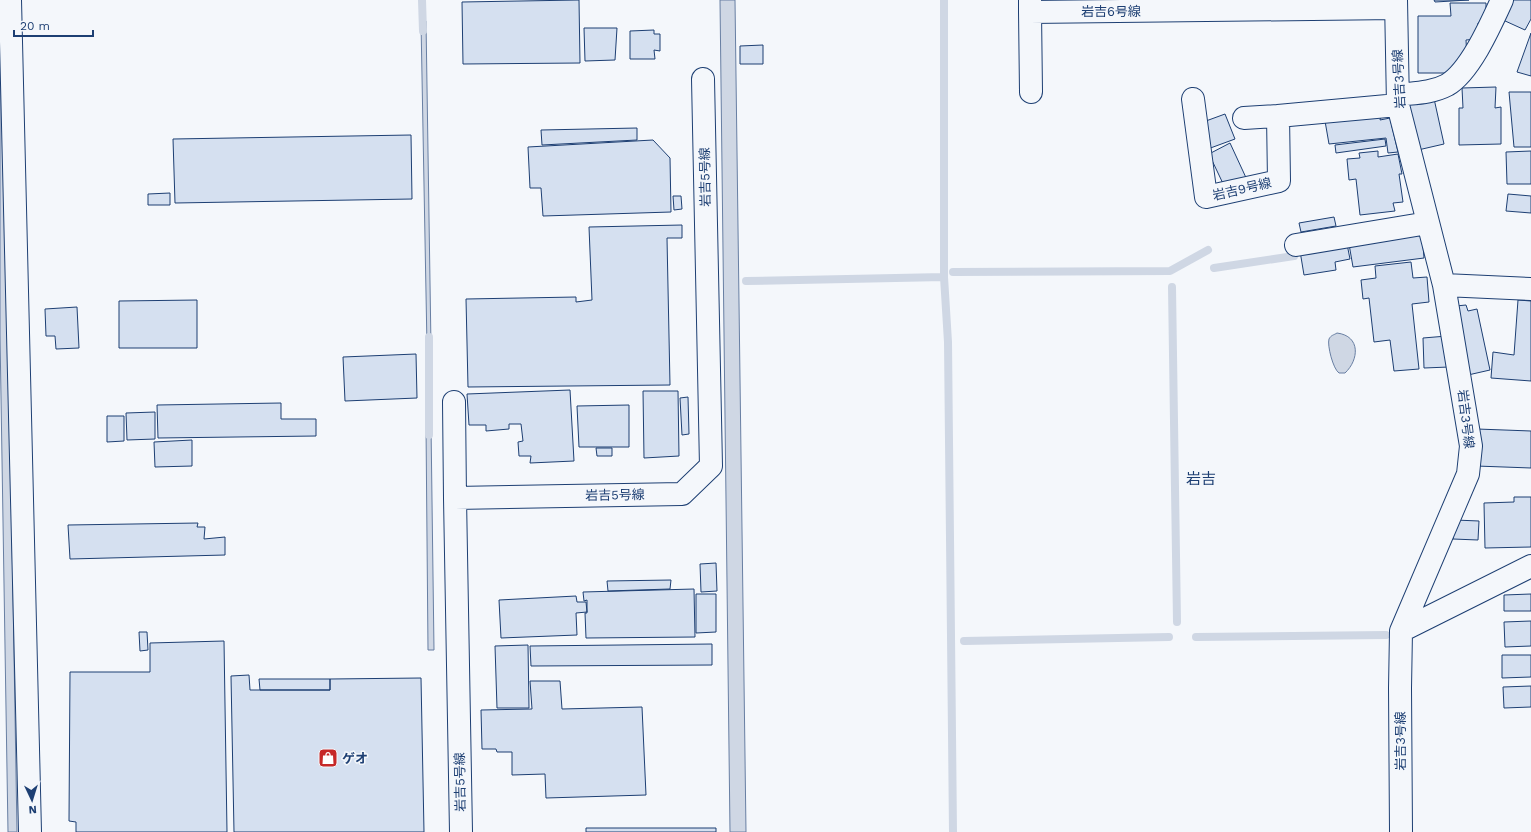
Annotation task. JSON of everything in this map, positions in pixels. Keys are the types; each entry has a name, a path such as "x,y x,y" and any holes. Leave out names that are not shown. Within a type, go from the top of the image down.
{"street":[{"path":"10,0 30,832"},
{"path":"1244,118 1278,116 1398,100 1448,85 1468,66 1502,0"},
{"name":"岩吉3号線","path":"1396,4 1398,100 1444,285 1471,446 1468,474 1401,631 1401,832"},
{"name":"岩吉6号線","path":"1030,6 1396,4"},
{"path":"1030,6 1031,92"},
{"name":"岩吉5号線","path":"461,832 455,498 682,494 711,466 703,79"},
{"name":"岩吉9号線","path":"1193,99 1206,197 1279,181 1278,116"},
{"path":"1296,245 1428,223"},
{"path":"1444,285 1531,289"},
{"path":"454,402 455,498"},
{"path":"1401,631 1531,566"}],"shaded area":[{"path":"0,0 6,177 17,832 8,832 0,335"},
{"path":"720,0 735,0 746,832 730,832"},
{"path":"426,21 431,347 427,347 421,22"},
{"path":"1337,333 1345,335 1350,339 1354,344 1355,349 1353,362 1345,373 1339,373 1337,371 1330,351 1329,339"},
{"path":"431,425 434,650 428,650 426,426"}],"building":[{"path":"579,0 580,63 463,64 462,2"},
{"path":"1434,0 1469,0 1435,2"},
{"path":"1508,0 1531,0 1531,19 1525,30 1503,20"},
{"path":"1450,3 1486,3 1486,23 1478,23 1478,39 1466,40 1467,59 1452,73 1418,73 1418,16 1451,16"},
{"path":"584,28 617,28 615,60 585,61"},
{"path":"654,30 654,34 660,34 660,51 654,50 655,59 630,59 630,31"},
{"path":"1531,33 1531,76 1517,72"},
{"path":"763,45 763,64 740,64 740,46"},
{"path":"1496,87 1495,108 1501,107 1501,144 1459,145 1459,108 1463,108 1462,88"},
{"path":"1509,92 1531,92 1531,147 1514,147"},
{"path":"1433,94 1444,144 1418,150 1406,100"},
{"path":"1225,114 1235,139 1205,150 1195,125"},
{"path":"1381,115 1380,120 1390,118 1398,152 1388,153 1386,138 1329,144 1325,121"},
{"path":"637,128 637,140 542,145 541,130"},
{"path":"411,135 412,199 175,203 173,139"},
{"path":"1385,139 1386,146 1336,153 1335,145"},
{"path":"653,140 670,158 671,212 543,216 541,188 530,188 528,147"},
{"path":"1230,143 1248,182 1227,192 1209,154"},
{"path":"1378,151 1378,157 1398,154 1402,174 1399,174 1403,202 1393,203 1395,211 1360,215 1356,179 1349,180 1347,159 1360,158 1359,153"},
{"path":"1531,151 1531,184 1507,184 1506,152"},
{"path":"170,193 170,205 148,205 148,194"},
{"path":"1508,194 1531,196 1531,213 1506,211"},
{"path":"673,196 681,196 682,209 674,210"},
{"path":"1334,217 1336,226 1301,232 1299,223"},
{"path":"682,225 682,238 667,238 670,385 468,387 466,299 576,297 576,302 592,300 589,227"},
{"path":"1422,233 1424,258 1353,267 1349,244"},
{"path":"1347,244 1350,259 1335,262 1336,270 1304,275 1300,251"},
{"path":"1411,262 1413,278 1427,277 1429,302 1412,304 1419,369 1394,371 1390,340 1374,342 1369,298 1363,299 1361,280 1376,278 1375,266"},
{"path":"197,300 197,348 119,348 119,301"},
{"path":"1518,300 1531,301 1531,381 1491,378 1493,352 1514,355"},
{"path":"1466,305 1468,311 1477,309 1490,370 1468,375 1456,306"},
{"path":"77,307 79,348 56,349 55,336 46,336 45,309"},
{"path":"1447,336 1449,367 1424,368 1423,338"},
{"path":"416,354 417,398 345,401 343,357"},
{"path":"570,390 574,461 530,463 531,456 519,456 518,442 523,441 521,424 509,424 509,429 486,431 486,425 469,425 467,394"},
{"path":"643,391 678,391 679,456 644,458"},
{"path":"688,397 689,434 682,435 680,398"},
{"path":"281,403 281,419 316,419 316,436 158,438 157,405"},
{"path":"629,405 629,447 579,447 577,406"},
{"path":"155,412 155,439 127,440 126,413"},
{"path":"107,416 124,416 124,441 107,442"},
{"path":"1477,429 1531,431 1531,468 1476,466"},
{"path":"192,440 192,466 155,467 154,442"},
{"path":"596,448 612,448 612,456 597,456"},
{"path":"1514,497 1531,497 1531,547 1485,548 1484,503 1514,502"},
{"path":"1455,520 1479,521 1478,540 1453,539"},
{"path":"198,523 197,527 205,527 204,539 225,537 225,555 70,559 68,525"},
{"path":"716,563 717,591 701,592 700,564"},
{"path":"671,580 670,589 608,591 607,581"},
{"path":"694,589 695,637 586,638 585,613 587,613 587,600 584,601 583,592"},
{"path":"696,594 716,594 716,632 696,633"},
{"path":"1531,594 1531,611 1504,611 1504,595"},
{"path":"576,596 577,602 586,602 587,612 576,613 577,635 501,638 499,600"},
{"path":"1531,621 1531,646 1505,647 1504,622"},
{"path":"139,632 147,632 148,650 140,651"},
{"path":"224,641 227,832 76,832 76,822 69,821 70,672 150,672 150,643"},
{"path":"712,644 712,665 531,666 530,646"},
{"path":"528,645 529,708 497,708 495,646"},
{"path":"1502,655 1531,655 1531,677 1502,678"},
{"path":"249,675 250,690 330,690 330,679 421,678 424,832 234,832 231,676"},
{"path":"259,679 330,679 330,690 260,690"},
{"path":"530,681 560,681 562,709 642,707 646,795 546,798 545,774 512,775 512,752 497,752 496,749 482,749 481,710 532,709"},
{"path":"1531,686 1531,707 1504,708 1503,687"},
{"path":"586,828 716,828 716,832 586,832"}],"waterway":[{"path":"422,0 423,31"},
{"path":"944,0 944,277 948,342 953,832"},
{"path":"953,272 1170,271 1208,250"},
{"path":"1214,268 1294,256"},
{"path":"746,281 944,277"},
{"path":"1172,287 1177,622"},
{"path":"429,337 429,435"},
{"path":"1196,637 1386,635"},
{"path":"964,641 1169,637"}],"place":[{"name":"ゲオ","path":"328,758"}],"district":[{"name":"岩吉","path":"1201,479"}]}
